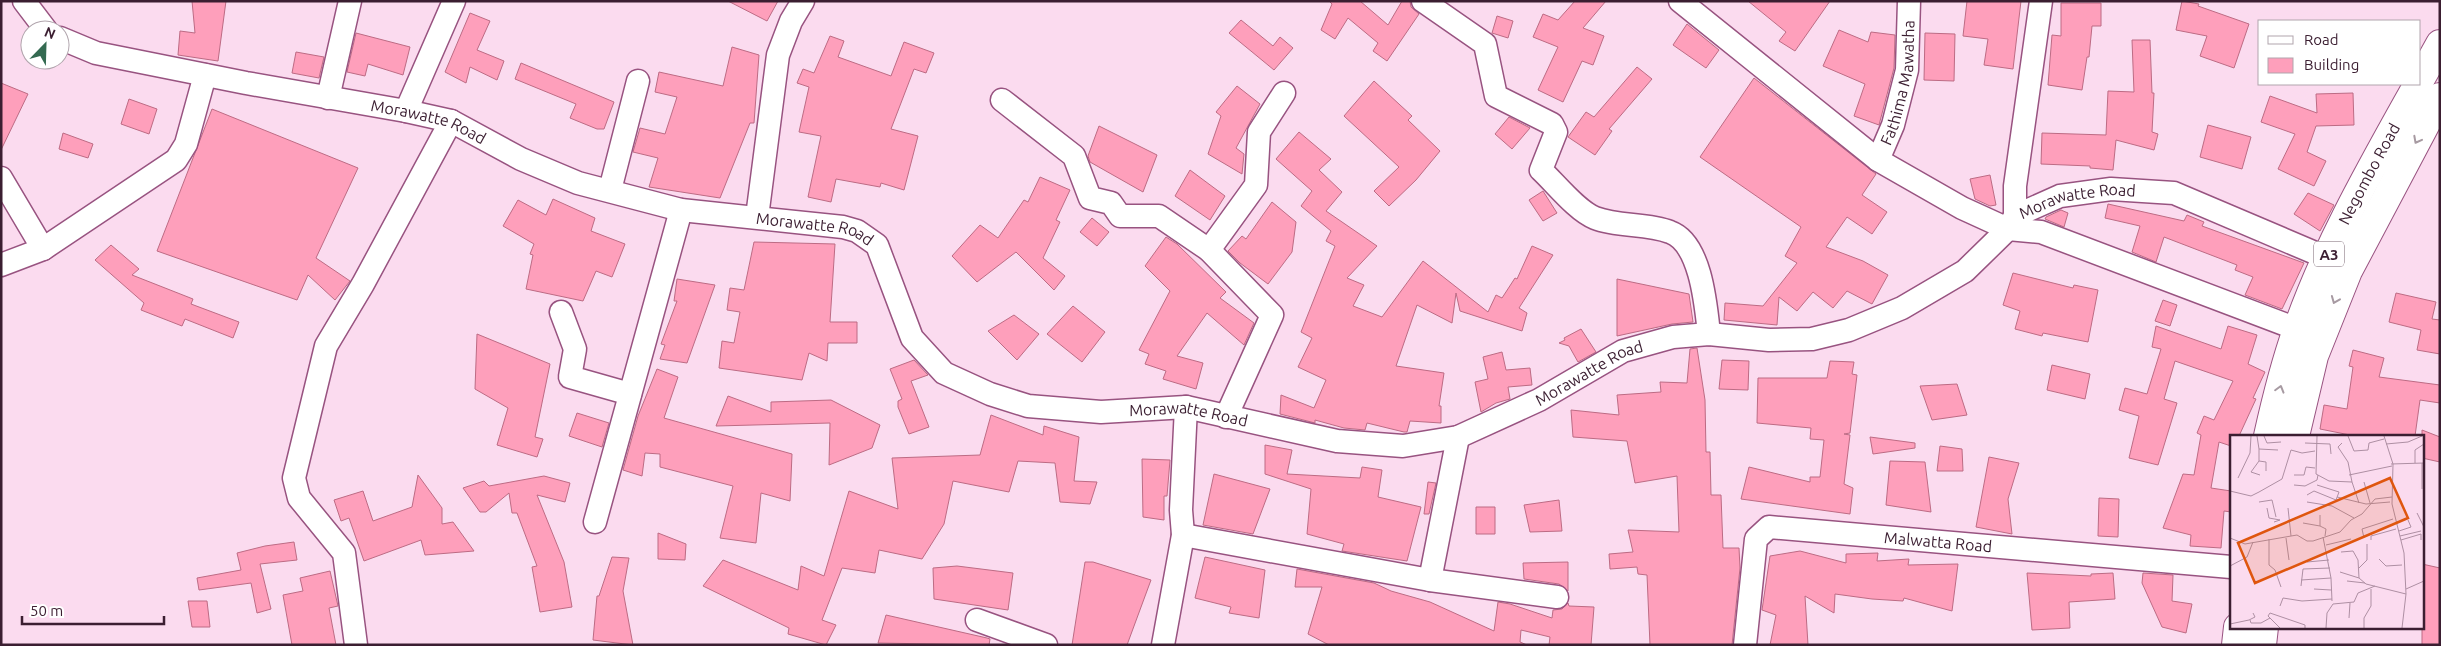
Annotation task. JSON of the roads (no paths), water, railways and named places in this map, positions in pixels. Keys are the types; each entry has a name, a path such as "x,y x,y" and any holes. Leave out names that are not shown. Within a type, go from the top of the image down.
{"highway":[{"path":"2421,78 2440,44"},
{"name":"Negombo Road","path":"2295,435 2337,265 2367,176 2417,85"},
{"name":"Negombo Road","path":"2268,435 2297,329 2440,97"},
{"path":"2236,645 2238,628"},
{"path":"2262,645 2264,628"}],"street":[{"path":"24,1 38,20"},
{"path":"328,98 350,1"},
{"path":"406,111 454,1"},
{"path":"757,218 778,55 791,21 803,1"},
{"path":"1423,1 1485,44 1496,96 1552,124 1556,132 1541,170 1580,207 1594,218 1671,232 1692,252 1703,287 1709,334"},
{"path":"1680,1 1878,160 1962,208 2041,232 2297,329"},
{"name":"Fathima Mawatha","path":"1878,160 1893,125 1907,70 1909,1"},
{"path":"2012,222 2015,186 2040,1"},
{"name":"Morawatte Road","path":"70,42 96,53 451,121 521,159 578,183 680,210 843,226 857,230 877,245 912,338 944,373 990,394 1028,406 1101,412 1186,407 1337,441 1402,446 1441,442 1458,437 1539,400 1623,351 1673,337 1709,334 1769,340 1812,339 1849,330 1902,308 1965,271 2012,222 2060,196 2111,189 2174,193 2337,265"},
{"path":"1,265 43,248 176,160 186,144 206,75"},
{"path":"610,190 638,81"},
{"path":"1209,250 1256,185 1259,132 1284,92"},
{"path":"1002,100 1074,156 1090,198 1110,203 1120,216 1159,216 1209,250 1272,314 1226,416"},
{"path":"356,645 344,553 299,498 294,478 326,346 363,284 451,121"},
{"path":"1,178 43,248"},
{"path":"595,522 680,210"},
{"path":"561,312 575,349 570,377 630,394"},
{"path":"1163,645 1183,535 1181,510 1186,407"},
{"path":"1430,580 1458,437"},
{"name":"Malwatta Road","path":"1745,645 1756,539 1769,527 2230,567"},
{"path":"1183,535 1430,580 1558,597"},
{"path":"977,620 1046,645"}]}
